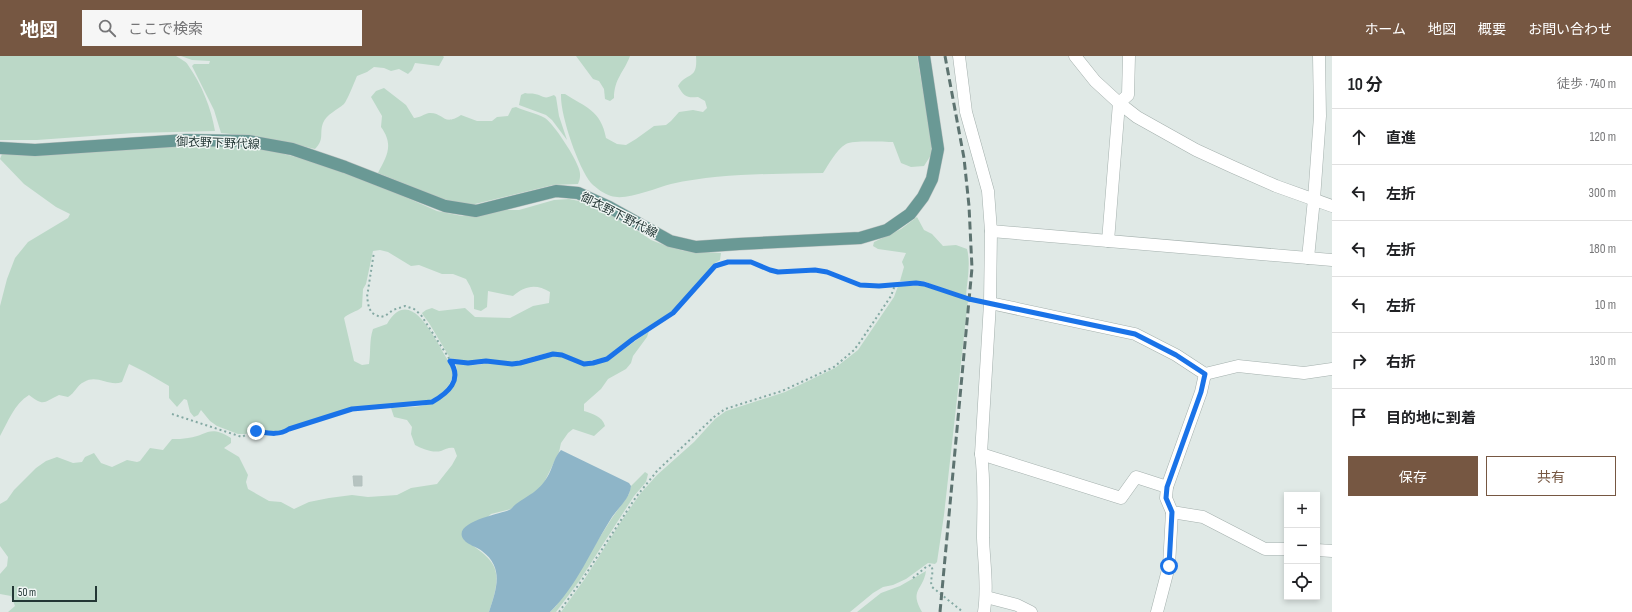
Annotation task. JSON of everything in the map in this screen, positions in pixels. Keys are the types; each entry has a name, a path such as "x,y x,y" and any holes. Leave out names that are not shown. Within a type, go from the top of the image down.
{"main road":[{"name":"御衣野下野代線","path":"0,148 35,150 186,140 248,142 292,148 445,206 476,211 556,191 578,194 609,207 670,241 696,247 860,238 887,230 910,214 923,198 932,179 938,149 924,56"}],"street":[{"path":"959,56 966,112 988,192 991,231 990,303 981,454 984,476 983,538 986,597 984,612"},
{"path":"1075,56 1095,81 1137,117 1196,150 1276,186 1332,206"},
{"path":"1108,241 1119,103 1128,95 1129,56"},
{"path":"1308,258 1320,116 1319,56"},
{"path":"991,231 1332,260"},
{"path":"990,303 1135,334 1176,355 1205,374 1238,366 1304,372 1332,369"},
{"path":"1157,612 1169,566 1172,512 1166,498 1167,487 1196,407 1205,374"},
{"path":"981,454 1121,498 1136,477 1167,487"},
{"path":"1172,512 1203,517 1265,550 1284,550"},
{"path":"1320,550 1332,551"},
{"path":"986,597 1017,605 1031,612"}],"path":[{"path":"172,414 242,437 256,431 271,434 284,433 289,429 347,410 374,406 419,404 432,402 442,396 455,380 456,372 426,322 414,309 409,307 400,307 385,316 380,317 372,313 369,308 367,297 374,252"},
{"path":"450,361 468,363 486,361 512,364 553,354 562,355 584,364 607,359 633,339 673,313 710,270 720,264 728,262 751,262 778,272 815,270 827,272 860,285 924,284 969,299 990,303"},
{"path":"559,612 582,580 636,497 657,471 714,417 725,409 782,391 834,367 857,346 891,296 895,285"},
{"path":"913,578 926,567 931,565 934,570 932,576 932,587 963,612"}],"green space":[{"path":"0,56 176,56 187,64 198,81 208,105 215,131 134,133 37,140 0,140"},
{"path":"181,56 444,57 439,66 415,63 412,70 408,74 399,69 391,71 384,68 374,67 357,76 344,104 330,115 323,123 321,139 315,149 268,139 221,133 214,110 192,66 194,64 209,64 210,61 192,60"},
{"path":"576,56 630,56 617,81 614,91 614,98 610,101 605,99 604,89 599,81 593,79"},
{"path":"696,56 917,56 931,137 931,155 924,166 911,167 901,163 893,142 855,142 846,144 842,147 833,157 823,173 728,176 690,180 625,197 611,196 598,189 591,183 586,175 576,153 563,115 561,94 565,94 591,110 600,121 606,138 617,144 626,145 654,126 666,125 679,112 693,110 703,112 707,108 705,101 698,97 686,96 678,86 681,81 694,73"},
{"path":"384,88 406,105 414,118 429,113 434,113 451,120 461,115 477,121 492,121 497,117 508,116 512,108 516,107 542,116 554,127 574,157 580,173 578,184 553,185 471,205 442,199 378,173 386,156 388,145 385,133 381,127 382,116 371,97 376,91"},
{"path":"525,93 546,97 554,95 556,97 559,116 567,140 552,120 546,115 519,105 521,95"},
{"path":"185,144 233,146 273,151 318,163 385,188 437,211 462,216 481,215 503,210 519,210 554,200 569,199 594,204 607,210 651,240 684,251 721,253 720,260 715,263 674,310 631,338 606,357 584,362 564,354 551,352 513,362 484,359 466,362 450,358 422,313 432,308 439,311 465,308 475,317 510,318 533,306 549,303 550,292 540,287 526,288 513,296 488,291 487,307 481,311 474,309 474,296 466,279 453,274 442,274 419,265 411,266 388,252 380,250 373,251 366,284 363,289 362,307 344,318 354,361 362,365 369,364 373,329 387,324 397,312 406,310 415,313 424,322 452,366 453,372 450,384 446,389 431,400 425,402 350,408 276,432 252,429 246,434 238,434 217,426 210,421 201,410 198,415 194,417 190,412 187,400 184,399 177,407 169,398 169,386 129,364 122,382 112,383 94,379 89,380 82,383 68,397 59,395 44,402 38,401 29,395 15,408 0,436 0,306 7,279 15,258 28,242 68,218 70,214 56,207 24,184 0,159 2,154 31,156"},
{"path":"917,217 924,230 932,234 943,246 956,245 967,249 969,267 966,296 943,290 924,281 900,281 904,267 902,262 906,253 878,249 873,246 874,242 901,229"},
{"path":"898,286 924,286 968,300 944,515 937,562 935,564 928,563 906,579 893,585 883,587 873,593 850,612 561,612 584,580 640,494 657,475 694,442 715,419 726,411 785,392 835,368 858,350 894,297"},
{"path":"649,331 647,337 633,356 631,363 626,369 608,379 601,389 584,404 584,411 594,414 602,420 605,426 594,436 573,429 568,433 561,443 559,452 542,487 511,509 491,514 464,540 485,555 492,562 495,570 497,578 496,587 489,612 8,612 15,606 11,596 0,594 0,574 7,566 8,557 0,546 0,504 7,500 14,490 36,468 46,461 57,457 73,463 82,462 85,457 94,453 101,463 112,467 127,460 137,462 140,461 150,448 163,450 172,439 195,437 213,431 231,438 231,443 224,448 239,457 248,475 246,482 248,489 269,501 281,502 294,509 309,502 329,498 352,495 368,497 397,495 411,488 437,484 457,456 454,448 441,451 431,451 415,445 411,434 412,427 407,420 394,417 391,408 423,406 435,401 454,384 457,375 456,364 478,365 487,363 519,365 552,355 562,356 578,363 593,365 609,360"},
{"path":"645,472 648,474 646,482 634,496 580,580 556,612 550,612 556,606 629,494 631,486"},
{"path":"926,571 917,594 918,604 922,612 857,612 881,593 900,586"}],"water":[{"path":"561,450 629,483 631,486 629,494 612,517 568,591 550,612 489,612 497,580 494,565 482,551 464,540 462,534 464,528 478,520 510,510 530,495 546,480"}],"building":[{"path":"353,476 362,476 362,486 354,486"}],"railway":[{"path":"940,612 972,268 969,206 964,158 945,56"}],"route":[{"path":"256,431 271,434 284,433 289,429 342,411 374,406 432,402 442,396 455,380 456,372 450,361 478,363 486,361 512,364 553,354 562,355 584,364 607,359 633,339 673,313 710,270 715,266 728,262 751,262 763,268 778,272 815,270 827,272 860,285 879,286 916,283 924,284 969,299 990,303 1009,309 1135,334 1176,355 1205,374 1201,392 1167,487 1166,498 1172,512 1170,522 1169,566"}]}
